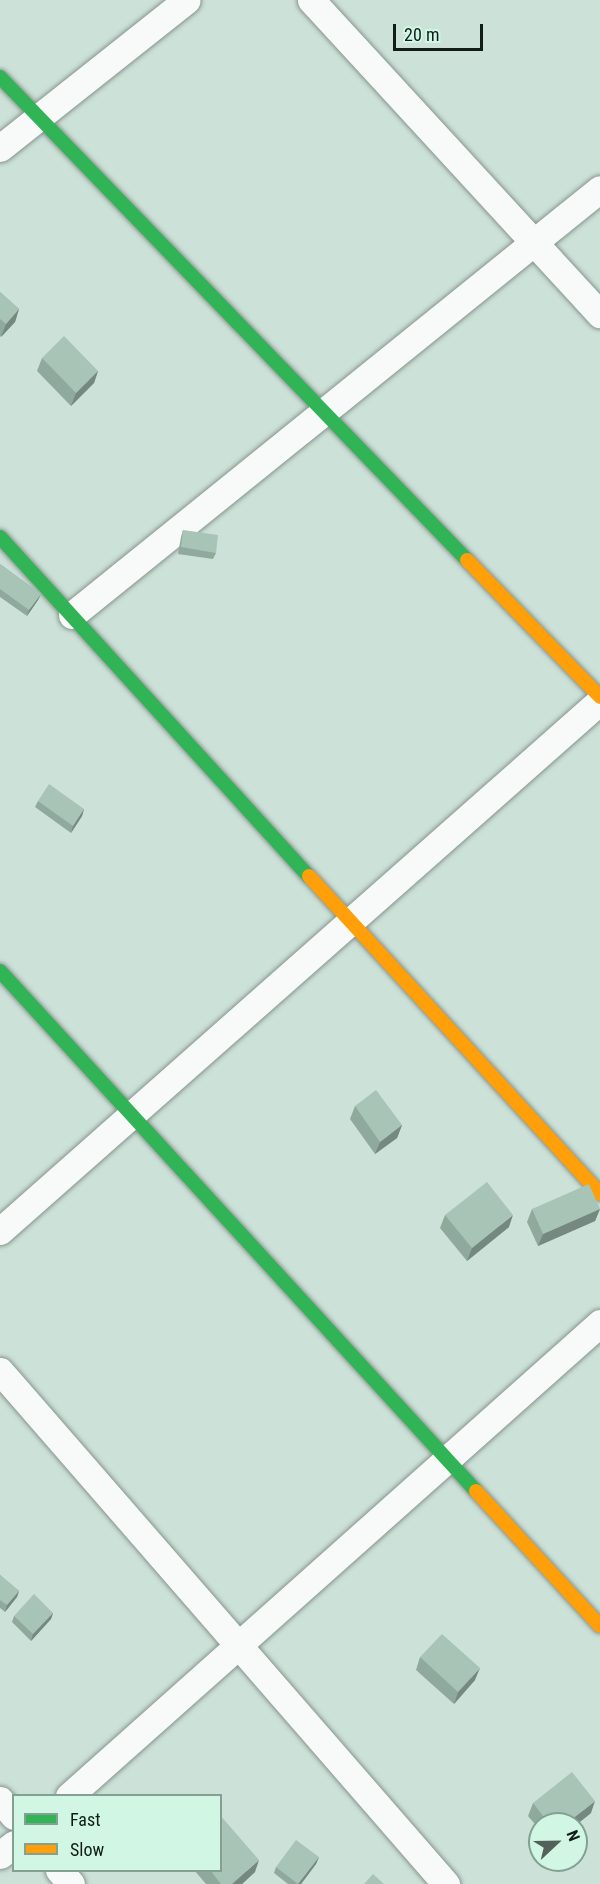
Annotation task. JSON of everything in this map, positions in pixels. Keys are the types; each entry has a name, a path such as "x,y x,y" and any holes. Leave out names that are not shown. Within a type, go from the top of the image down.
{"street":[{"path":"0,148 187,0"},
{"path":"311,0 600,314"},
{"path":"0,77 600,699 0,1231"},
{"path":"72,615 600,189"},
{"path":"0,537 600,1194"},
{"path":"0,971 448,1457 600,1626"},
{"path":"71,1794 600,1323"},
{"path":"0,1371 241,1644 446,1884"},
{"path":"0,1800 12,1814"},
{"path":"0,1855 12,1846"},
{"path":"61,1872 71,1884"}],"building":[{"path":"0,292 19,309 6,324 0,319"},
{"path":"64,336 98,371 76,393 42,358"},
{"path":"183,530 218,535 216,553 181,547"},
{"path":"0,564 41,594 29,610 0,589"},
{"path":"49,784 84,809 73,826 38,801"},
{"path":"376,1090 402,1125 380,1142 355,1106"},
{"path":"487,1182 513,1215 472,1248 445,1215"},
{"path":"589,1184 600,1209 543,1234 532,1209"},
{"path":"0,1575 19,1591 7,1605 0,1600"},
{"path":"34,1594 53,1613 33,1634 14,1616"},
{"path":"442,1634 480,1668 458,1692 420,1657"},
{"path":"572,1772 595,1801 581,1812 540,1812 533,1803"},
{"path":"222,1817 259,1860 232,1884 221,1884 212,1872 222,1872"},
{"path":"296,1840 319,1857 298,1884 276,1867"},
{"path":"373,1874 384,1884 364,1884"}],"traffic: fast":[{"path":"0,77 467,560"},
{"path":"0,537 309,876"},
{"path":"0,971 476,1491"}],"traffic: slow":[{"path":"467,560 600,697"},
{"path":"309,876 600,1194"},
{"path":"476,1491 600,1626"}]}
